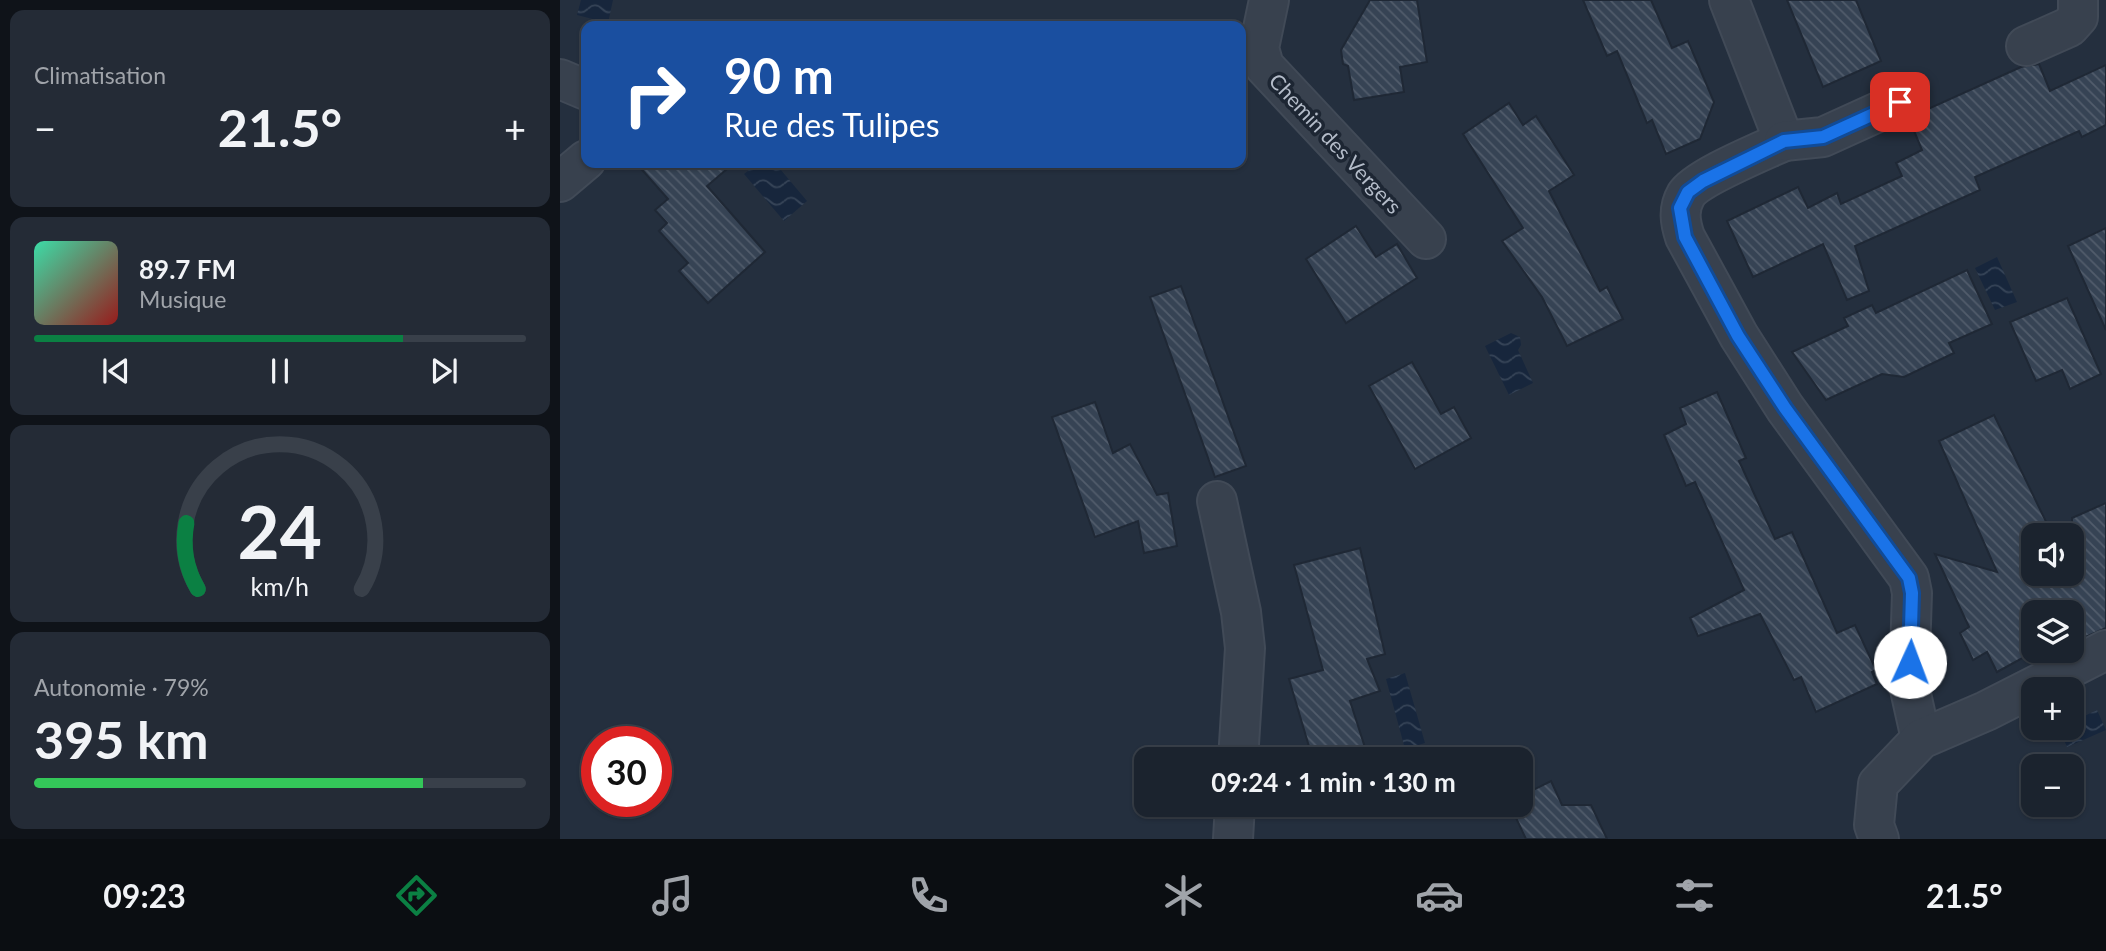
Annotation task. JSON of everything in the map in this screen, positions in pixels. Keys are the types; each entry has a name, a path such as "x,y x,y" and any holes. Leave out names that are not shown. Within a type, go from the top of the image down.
{"street":[{"name":"Chemin des Vergers","path":"1269,0 1259,48 1264,66 1426,239"},
{"path":"1729,0 1784,141"},
{"path":"2026,46 2069,27 2078,17 2078,0"},
{"path":"560,79 581,87"},
{"path":"1900,102 1823,137 1784,141 1703,181 1688,192 1680,208 1685,237 1738,336 1785,408 1909,578 1912,593 1909,685 1921,739"},
{"path":"560,182 581,164"},
{"path":"1217,501 1241,612 1245,648 1239,747"},
{"path":"1879,839 1874,825 1878,784 1921,739 1986,711 2106,650"},
{"path":"1233,839 1234,817"}],"water":[{"path":"581,0 613,0 608,21 577,15"},
{"path":"752,168 779,168 807,201 784,221 744,174"},
{"path":"1997,257 2017,302 1995,310 1975,268"},
{"path":"1511,333 1520,337 1521,345 1518,350 1533,383 1509,395 1485,346"},
{"path":"1405,673 1425,743 1404,747 1386,679"},
{"path":"2097,710 2106,730 2084,740 2084,716"},
{"path":"2064,740 2083,740 2067,747"}],"building":[{"path":"1370,0 1417,0 1427,62 1400,67 1404,92 1354,100 1348,66 1343,64 1341,50"},
{"path":"1583,0 1651,0 1672,48 1688,41 1714,102 1700,139 1666,154 1652,120 1647,123 1617,51 1607,56"},
{"path":"1787,0 1856,0 1881,61 1823,87"},
{"path":"2039,64 2050,91 2106,65 2106,125 2082,137 2079,131 1975,177 1980,190 1855,246 1869,291 1847,300 1823,244 1753,277 1727,221 1798,187 1808,208 1837,193 1841,204 1902,176 1896,163 1922,150 1910,121 1919,113 2021,67"},
{"path":"1509,103 1523,125 1536,116 1574,175 1549,191 1600,291 1607,287 1623,319 1567,346 1542,297 1502,241 1523,228 1463,134"},
{"path":"640,168 728,168 707,186 765,252 708,303 679,271 688,263 659,231 667,223 655,210 668,199"},
{"path":"1356,226 1376,257 1397,244 1417,278 1346,323 1306,259"},
{"path":"2106,228 2106,330 2068,246"},
{"path":"1967,270 1992,324 1949,343 1954,353 1904,377 1882,374 1826,400 1792,352 1848,326 1844,318 1872,305 1876,313"},
{"path":"1181,286 1246,466 1215,477 1150,297"},
{"path":"2067,298 2101,374 2070,389 2062,370 2036,381 2010,322"},
{"path":"1412,362 1441,414 1454,407 1471,438 1415,469 1369,386"},
{"path":"1717,392 1746,458 1739,461 1775,539 1792,532 1837,633 1855,625 1876,670 1872,672 1877,684 1816,712 1801,677 1794,680 1760,614 1698,636 1690,618 1744,590 1695,482 1686,486 1664,435 1686,424 1680,408"},
{"path":"1095,402 1113,453 1130,444 1157,495 1168,493 1177,546 1144,553 1138,521 1095,537 1052,417"},
{"path":"1994,415 2047,523 2021,523 2021,586 2084,586 2084,523 2072,523 2072,518 2106,503 2106,628 2084,638 2084,600 2021,600 2021,659 1997,672 1987,652 1973,660 1960,633 1969,627 1935,554 1997,572 1939,441"},
{"path":"1360,548 1385,654 1367,659 1380,691 1350,701 1365,747 1309,747 1289,679 1323,670 1294,565"},
{"path":"1551,781 1562,805 1591,805 1607,839 1526,839 1516,817 1533,817 1533,790"}],"route":[{"path":"1900,102 1823,137 1784,141 1703,181 1688,192 1680,208 1685,237 1738,336 1785,408 1909,578 1912,593 1910,662"}]}
